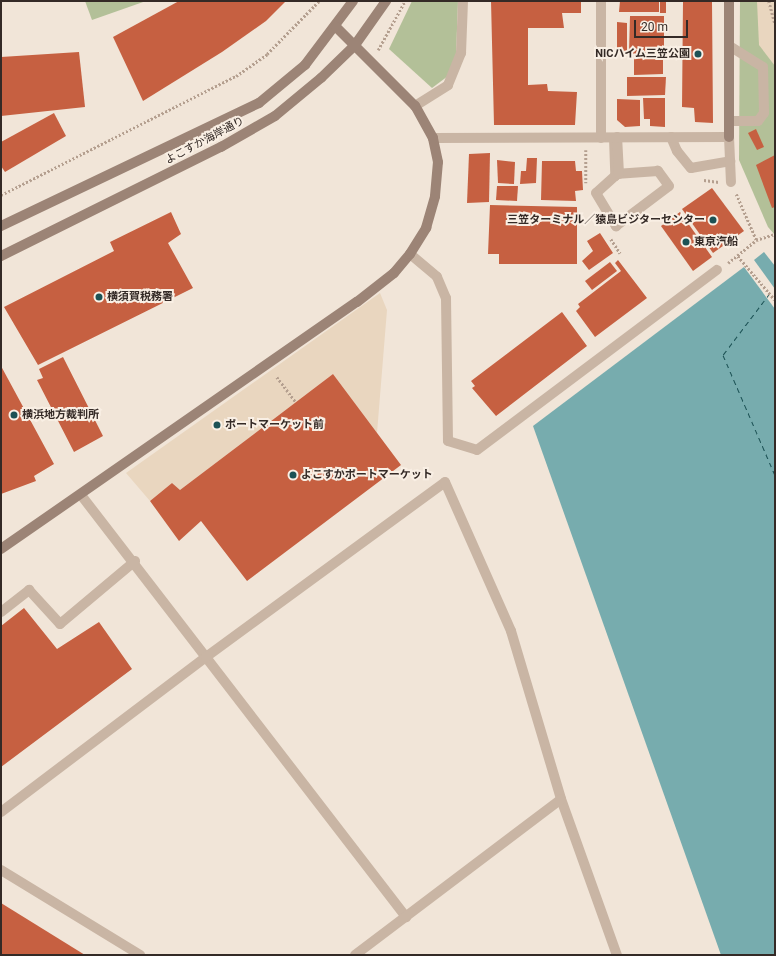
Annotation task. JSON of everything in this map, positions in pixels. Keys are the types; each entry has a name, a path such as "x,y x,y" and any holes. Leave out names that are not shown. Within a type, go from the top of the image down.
{"street":[{"name":"よこすか海岸通り","path":"1,226 260,103 305,65 336,27 353,1"},
{"name":"よこすか海岸通り","path":"1,256 208,154 275,116 321,78 355,44 386,1"},
{"path":"415,106 448,85 461,53 463,1"},
{"path":"600,138 601,1"},
{"path":"729,1 729,138 731,182"},
{"path":"1,549 81,495 357,302 394,272 410,254 426,228 435,196 438,162 433,138 415,106 355,44 336,27"},
{"path":"729,46 763,67 764,113 758,121 729,121"},
{"path":"671,137 677,151 691,168 730,161"},
{"path":"433,138 729,138"},
{"path":"616,138 619,174 658,171 669,186 616,226 596,193 615,176 616,138"},
{"path":"410,254 437,277 446,298 448,440 477,450 717,270"},
{"path":"1,812 206,657 445,482 511,631 561,799 617,955"},
{"path":"81,495 135,561 206,657 406,917"},
{"path":"1,612 30,590 60,624 135,561"},
{"path":"355,955 561,799"},
{"path":"1,870 140,955"}],"path":[{"path":"1,195 236,76 267,54 319,1"},
{"path":"378,50 405,1"},
{"path":"769,1 775,23"},
{"path":"731,182 756,240"},
{"path":"717,270 738,256 756,240 775,234"},
{"path":"738,256 775,300"},
{"path":"277,377 296,402"}],"green space":[{"path":"85,1 146,1 92,20"},
{"path":"412,1 458,1 456,56 448,76 432,88 389,49"},
{"path":"740,1 775,1 775,235 768,227 739,160"}],"shaded area":[{"path":"757,1 775,1 775,66 759,45"},
{"path":"380,293 387,310 377,433 333,374 180,490 172,483 150,501 126,473"}],"water":[{"path":"764,252 775,266 775,289 754,260"},
{"path":"744,267 775,309 775,955 721,955 533,426"}],"building":[{"path":"179,1 286,1 266,21 222,52 143,101 113,37"},
{"path":"491,1 581,1 581,13 562,13 564,28 528,28 528,85 547,84 548,91 577,92 575,125 494,125"},
{"path":"620,1 659,1 659,12 619,12"},
{"path":"660,1 666,1 666,13 660,13"},
{"name":"NICハイム三笠公園","path":"683,1 712,1 713,123 695,122 694,108 682,107"},
{"path":"630,16 664,16 664,54 629,54"},
{"path":"617,22 627,23 627,52 617,52"},
{"path":"79,52 85,107 1,116 1,57"},
{"path":"663,55 663,74 634,75 634,56"},
{"path":"627,77 666,77 665,95 627,96"},
{"path":"643,98 665,98 665,127 650,126 650,119 644,119"},
{"path":"617,99 640,100 640,126 625,127 617,120"},
{"path":"54,113 66,136 5,172 1,166 1,142"},
{"path":"756,129 764,147 757,150 748,133"},
{"path":"490,153 489,202 467,203 469,154"},
{"path":"775,155 775,207 772,208 756,165"},
{"path":"527,158 537,158 536,183 520,184 521,171 526,171"},
{"path":"497,160 515,162 514,184 498,183"},
{"path":"542,161 575,161 576,171 582,171 583,190 575,191 576,201 541,200"},
{"path":"497,186 518,186 517,201 496,200"},
{"name":"三笠ターミナル／猿島ビジターセンター","path":"712,188 744,231 713,253 682,209"},
{"path":"490,205 577,207 577,264 499,264 499,254 488,254"},
{"name":"横須賀税務署","path":"171,212 181,234 168,243 193,288 38,365 4,307 114,251 110,242"},
{"name":"東京汽船","path":"680,212 712,257 693,271 661,226"},
{"path":"600,233 613,253 589,270 582,261 593,251 587,241"},
{"path":"618,260 647,298 595,337 576,311 580,307 578,304 621,271 615,263"},
{"path":"610,262 617,271 592,290 585,281"},
{"path":"562,312 587,346 496,416 472,388 475,386 471,381"},
{"path":"63,357 103,436 74,452 37,380 43,378 39,369"},
{"name":"横浜地方裁判所","path":"1,366 54,464 34,476 36,481 1,494"},
{"name":"よこすかポートマーケット","path":"333,374 401,465 247,581 201,521 179,541 150,501 172,483 180,490"},
{"path":"24,608 57,649 99,622 132,669 1,767 1,626"},
{"path":"1,903 85,955 1,955"}],"ferry route":[{"path":"770,293 723,355 775,475"}],"place":[{"name":"NICハイム三笠公園","path":"698,54"},
{"name":"三笠ターミナル／猿島ビジターセンター","path":"713,220"},
{"name":"東京汽船","path":"686,242"},
{"name":"横須賀税務署","path":"99,297"},
{"name":"横浜地方裁判所","path":"14,415"},
{"name":"ポートマーケット前","path":"217,425"},
{"name":"よこすかポートマーケット","path":"293,475"}]}
